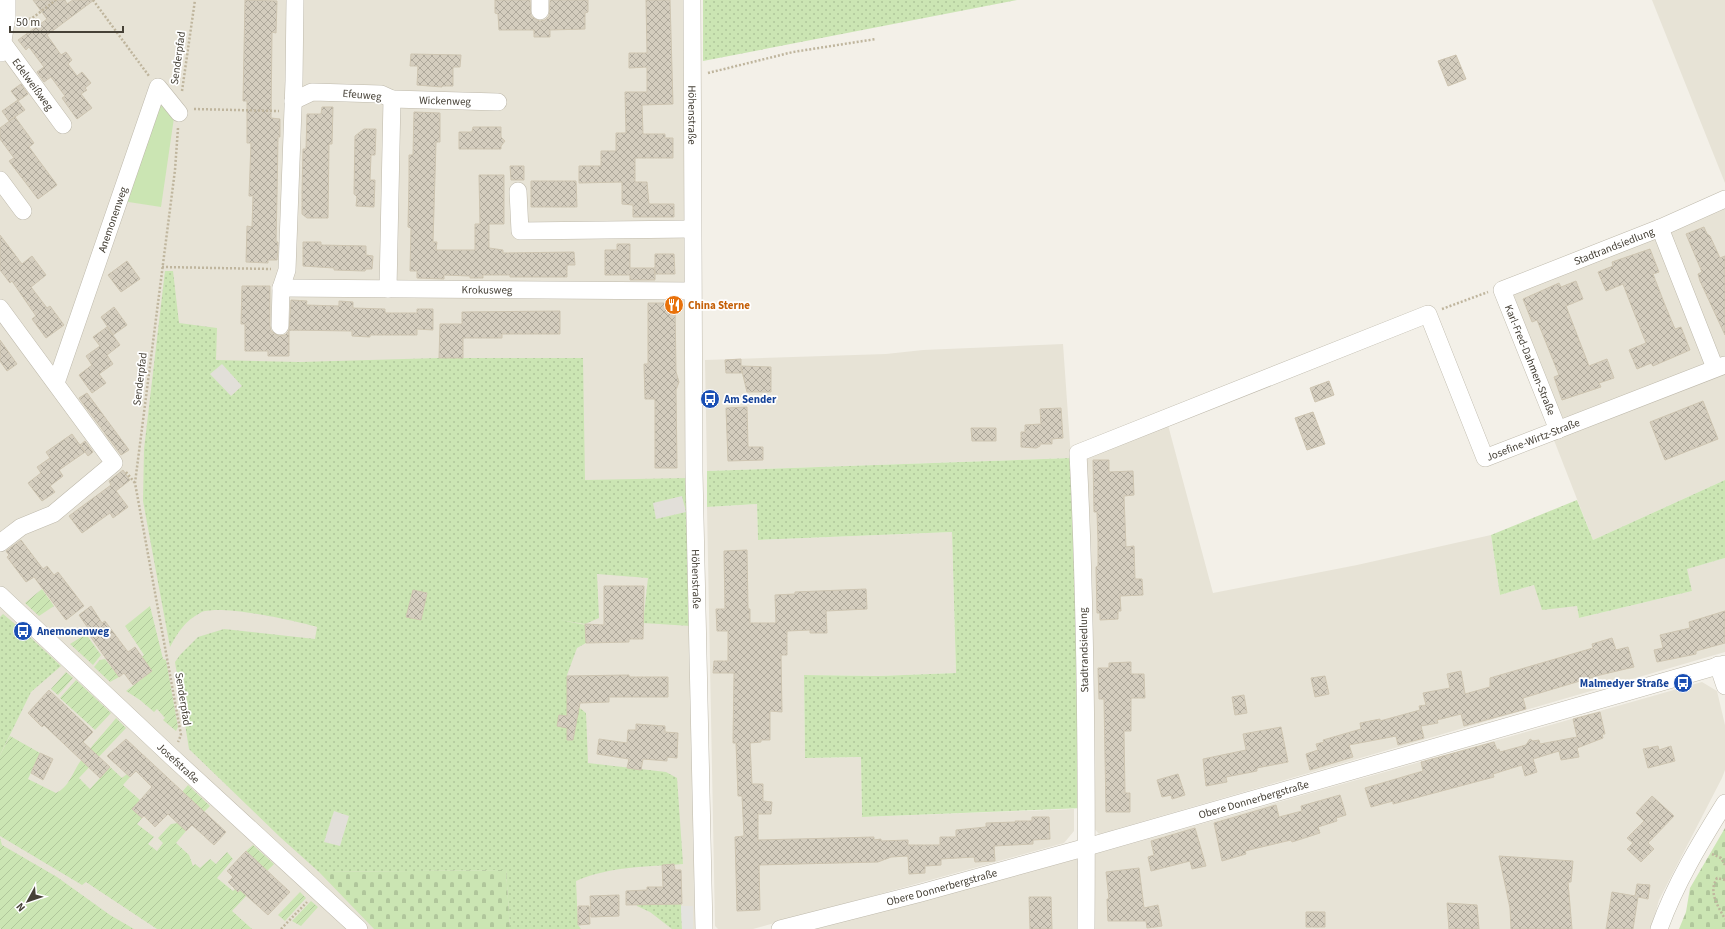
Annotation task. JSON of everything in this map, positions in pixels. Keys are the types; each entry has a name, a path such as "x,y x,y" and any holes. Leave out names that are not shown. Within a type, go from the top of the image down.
{"street":[{"path":"280,326 281,288 287,270 294,80 295,0"},
{"name":"Höhenstraße","path":"692,0 692,291 694,472 704,929"},
{"name":"Edelweißweg","path":"7,8 2,50 63,124"},
{"path":"293,107 312,92 294,80"},
{"path":"158,88 179,113"},
{"name":"Anemonenweg","path":"56,382 158,88"},
{"name":"Efeuweg","path":"312,92 381,94 392,99 388,289"},
{"name":"Wickenweg","path":"392,99 498,102"},
{"path":"0,180 23,211"},
{"path":"518,191 520,231 692,230"},
{"name":"Stadtrandsiedlung","path":"1502,290 1660,228 1725,199"},
{"path":"1660,228 1720,366"},
{"name":"Krokusweg","path":"281,288 692,291"},
{"name":"Karl-Fred-Dahmen-Straße","path":"1502,290 1558,430"},
{"path":"0,308 56,382 114,463 53,514 21,527 0,543"},
{"name":"Stadtrandsiedlung","path":"1086,929 1087,847 1082,533 1078,453 1428,314"},
{"name":"Josefine-Wirtz-Straße","path":"1428,314 1485,458 1720,366"},
{"name":"Josefstraße","path":"0,595 172,757 360,929"},
{"path":"1722,664 1725,686"},
{"name":"Obere Donnerbergstraße","path":"780,929 921,893 1087,847 1722,664"},
{"path":"1659,929 1667,906 1689,864 1725,803"}],"path":[{"path":"7,8 31,19 56,0"},
{"path":"93,0 158,88"},
{"name":"Senderpfad","path":"172,757 181,735 135,484 175,170 179,113 195,0"},
{"path":"692,77 793,52 876,39"},
{"path":"179,113 194,108 293,107"},
{"path":"162,267 287,270"},
{"path":"1428,314 1493,290 1502,290"},
{"path":"1725,880 1717,878 1713,889 1715,902 1725,919"},
{"path":"281,929 318,891"}],"shaded area":[{"path":"0,0 684,0 695,929 0,929"},
{"path":"1652,0 1725,0 1725,183"},
{"path":"1725,203 1725,480 1593,540 1498,297"},
{"path":"1063,344 1071,458 707,471 705,360 886,354 923,350"},
{"path":"222,363 242,386 230,396 210,374"},
{"path":"1168,425 1213,593 1357,565 1491,535 1500,595 1534,585 1577,606 1579,618 1692,591 1686,569 1725,558 1725,652 1099,834 1092,826 1084,456"},
{"path":"682,496 686,512 656,519 652,503"},
{"path":"757,504 758,540 952,532 956,673 878,676 804,675 805,758 861,757 862,817 1074,809 1074,831 1064,843 753,929 718,929 715,926 707,507"},
{"path":"1702,682 1717,691 1725,725 1725,770 1659,900 1651,929 815,929 1092,855"},
{"path":"334,811 349,816 340,846 324,842"},
{"path":"681,906 693,906 693,929 682,929"}],"green space":[{"path":"703,0 1017,0 703,61"},
{"path":"159,93 176,104 161,207 122,201"},
{"path":"165,271 173,271 179,323 217,328 216,360 300,362 439,358 583,358 585,480 688,478 691,626 643,623 648,578 597,574 599,618 585,624 560,620 586,625 586,643 577,648 567,675 567,698 586,713 588,763 666,772 677,778 683,864 602,872 576,881 578,925 581,929 510,929 506,870 319,872 280,837 189,749 175,662 198,637 224,629 315,639 317,627 239,611 209,610 200,613 186,623 170,647 143,501 144,449","holes":["222,364 242,386 231,396 210,374","682,496 686,512 656,519 653,503","334,811 349,816 340,846 324,842"]},
{"path":"1071,458 1083,808 862,817 861,757 805,758 804,675 878,676 956,673 952,532 758,540 757,504 707,507 707,471"},
{"path":"1725,480 1725,558 1687,569 1692,591 1579,618 1577,606 1542,610 1534,585 1500,595 1491,535 1577,500 1593,540"},
{"path":"42,589 54,606 39,616 25,603"},
{"path":"150,606 163,659 166,660 178,727 176,731 163,720 165,718 157,709 154,712 126,691 147,675 136,661 144,655 125,626"},
{"path":"3,614 21,629 19,632 27,640 30,637 61,666 31,692 0,755 0,617"},
{"path":"86,634 101,655 93,665 70,644"},
{"path":"105,659 119,677 110,682 94,667 100,660"},
{"path":"66,672 73,678 58,695 51,689"},
{"path":"76,680 111,713 95,730 60,698"},
{"path":"116,718 126,728 79,778 90,789 110,767 122,778 127,774 130,777 123,785 140,800 132,809 142,818 137,824 154,837 148,844 157,851 163,843 158,838 171,824 178,823 186,831 176,843 189,855 193,866 195,864 200,868 210,859 216,864 227,852 233,859 217,878 233,891 235,889 238,892 242,888 248,894 232,911 252,929 157,929 86,882 82,885 0,836 0,755 10,736 40,753 28,779 56,793 65,787 79,763"},
{"path":"188,785 210,806 204,812 182,792"},
{"path":"1725,828 1725,929 1679,929 1686,912 1690,888"},
{"path":"0,838 2,845 57,877 110,915 134,929 1,929"},
{"path":"253,845 274,864 267,871 246,851"},
{"path":"506,870 510,929 374,929 319,872"},
{"path":"300,892 306,898 285,921 278,915"},
{"path":"311,901 318,907 301,926 292,921"},
{"path":"681,904 682,929 672,929 650,912 637,906 637,905"}],"building":[{"path":"33,0 65,0 67,4 73,0 94,0 47,35 61,55 66,52 72,60 68,64 77,76 82,72 91,83 85,88 87,90 81,94 92,108 77,119 62,98 65,96 51,77 44,82 37,72 44,67 29,47 26,50 18,40 47,19"},
{"path":"245,0 277,1 276,33 272,32 271,118 280,119 280,137 278,137 276,242 278,242 278,249 277,260 268,260 268,263 246,262 247,226 252,227 253,196 249,196 251,143 247,143 247,101 243,101"},
{"path":"495,0 530,0 531,16 540,21 545,20 549,16 550,0 588,0 588,12 585,13 585,29 550,30 550,37 534,37 534,30 499,30 498,14 495,13"},
{"path":"646,0 670,0 673,104 642,105 643,134 665,134 665,138 673,138 673,158 635,158 635,182 647,182 649,204 674,204 674,217 633,217 633,205 622,204 622,182 579,183 579,166 601,166 601,151 616,151 616,133 626,133 625,92 647,92 647,67 629,68 629,53 647,53"},
{"path":"411,54 461,55 460,67 453,67 453,86 442,87 417,85 418,66 410,66"},
{"path":"1456,55 1466,79 1448,86 1438,61"},
{"path":"21,84 28,94 18,101 25,110 9,121 2,111 18,100 11,91"},
{"path":"322,107 333,107 332,144 329,144 328,218 307,218 302,214 302,193 303,149 306,149 307,114 321,114"},
{"path":"414,112 440,113 440,142 436,142 433,242 437,242 436,250 475,250 475,224 480,224 479,175 504,175 504,224 489,224 489,248 503,250 503,253 574,252 575,265 567,265 567,277 510,277 510,275 483,275 483,278 470,278 470,276 444,275 444,279 417,278 417,271 410,271 411,228 408,227 409,155 413,155"},
{"path":"15,117 34,143 29,147 57,185 38,199 9,161 14,158 0,139 0,128"},
{"path":"473,127 501,127 501,137 505,141 501,146 501,149 459,149 459,132 472,132"},
{"path":"364,129 376,129 375,155 371,155 370,180 375,180 374,207 356,206 357,197 354,194 355,136"},
{"path":"510,166 524,166 524,180 511,180"},
{"path":"531,181 576,181 577,207 531,207"},
{"path":"1704,227 1707,234 1710,236 1720,258 1725,256 1725,335 1700,281 1698,274 1702,272 1686,234"},
{"path":"0,235 22,264 32,256 46,275 31,287 47,308 50,306 64,325 46,338 32,319 36,316 12,281 10,283 0,270"},
{"path":"303,242 321,242 321,245 366,246 366,255 373,256 372,269 366,269 365,271 334,270 334,268 303,266"},
{"path":"617,244 630,244 630,268 655,268 655,254 674,254 675,274 655,274 655,280 630,280 630,275 605,275 605,250 617,250"},
{"path":"1650,249 1659,272 1653,274 1665,305 1675,329 1681,327 1690,350 1653,366 1651,363 1637,369 1629,350 1646,343 1623,284 1606,291 1598,272 1613,266 1612,262"},
{"path":"127,261 140,279 121,292 108,275"},
{"path":"1576,281 1583,299 1566,306 1589,366 1607,359 1614,378 1599,383 1601,387 1562,400 1554,377 1559,375 1537,320 1532,322 1523,299 1559,283 1561,287"},
{"path":"242,286 270,286 271,331 279,336 285,335 289,331 289,356 268,356 268,351 245,351 245,324 241,324"},
{"path":"291,300 307,301 306,305 339,306 339,301 353,302 353,308 385,309 385,313 417,313 417,309 433,309 433,330 417,329 417,335 370,335 370,337 352,336 352,331 289,330"},
{"path":"648,303 675,303 676,372 679,382 676,390 677,468 655,468 655,399 645,399 644,364 648,364"},
{"path":"114,307 127,325 113,335 101,317"},
{"path":"560,311 560,334 502,334 502,338 463,338 463,358 439,358 440,324 462,324 462,312"},
{"path":"107,327 120,345 107,355 113,364 99,374 106,383 92,393 79,375 92,365 86,356 100,346 93,337"},
{"path":"0,340 17,364 7,371 0,361"},
{"path":"741,359 741,366 771,367 771,392 747,392 741,367 742,373 726,373 725,360"},
{"path":"1329,381 1334,395 1315,402 1310,388"},
{"path":"87,393 129,450 121,455 79,398"},
{"path":"1703,401 1718,439 1665,460 1650,422"},
{"path":"747,407 748,447 763,447 763,460 728,461 726,408"},
{"path":"1061,408 1063,438 1052,439 1052,444 1040,444 1040,446 1036,448 1021,447 1021,432 1025,432 1025,425 1041,424 1040,409"},
{"path":"1313,412 1325,444 1307,450 1295,418"},
{"path":"971,428 996,428 996,441 972,441"},
{"path":"72,434 85,452 59,470 63,476 50,486 55,492 42,501 28,483 41,473 37,467 50,458 46,452"},
{"path":"85,441 93,452 88,456 80,445"},
{"path":"1093,460 1109,460 1109,472 1133,471 1134,495 1124,496 1126,547 1134,546 1135,579 1142,579 1143,595 1120,596 1121,611 1118,611 1118,619 1100,620 1100,613 1097,613 1096,567 1098,566 1098,541 1097,512 1094,512"},
{"path":"123,470 130,480 116,491 128,507 113,518 110,513 82,533 69,516 111,485 109,481"},
{"path":"21,540 43,569 47,566 54,575 58,572 84,606 66,620 34,577 26,582 7,557 9,555 6,551"},
{"path":"747,550 748,609 750,609 750,623 776,623 775,595 795,594 795,592 866,589 867,609 826,611 827,633 810,633 810,630 787,631 787,655 781,655 782,712 770,711 770,740 761,740 761,742 750,743 752,784 763,784 763,801 772,802 771,814 758,814 758,840 874,837 874,840 881,839 881,841 908,840 908,845 940,845 940,837 956,837 956,830 986,827 986,823 1032,821 1032,817 1049,817 1050,839 1033,840 1033,844 994,846 995,861 975,862 974,857 941,859 941,865 925,866 925,873 909,874 908,856 891,857 878,862 759,865 760,910 737,911 735,837 744,836 742,796 738,796 736,743 733,743 734,673 713,673 714,661 728,661 728,631 717,631 716,609 725,609 724,551"},
{"path":"604,586 644,586 643,639 629,639 629,642 586,643 585,624 604,625"},
{"path":"413,590 427,593 421,620 406,617"},
{"path":"91,606 102,623 105,621 128,652 135,647 152,671 133,685 124,673 119,677 88,633 90,631 79,615"},
{"path":"1725,611 1725,643 1696,651 1696,654 1657,662 1654,650 1663,648 1660,635 1690,628 1689,622"},
{"path":"1612,638 1616,650 1628,647 1634,667 1600,675 1523,698 1526,709 1464,726 1461,714 1437,720 1438,723 1421,726 1424,738 1398,745 1396,736 1349,745 1353,757 1310,770 1306,754 1318,750 1316,744 1324,742 1323,740 1361,729 1360,723 1380,719 1380,721 1420,710 1419,706 1426,705 1423,693 1450,688 1447,674 1461,671 1465,694 1490,687 1490,678 1593,648 1592,644"},
{"path":"1131,662 1131,674 1144,674 1145,698 1131,698 1131,731 1124,731 1125,793 1130,793 1130,812 1106,812 1104,699 1099,699 1098,668 1109,668 1109,663"},
{"path":"629,675 629,677 668,677 668,697 609,697 609,702 580,703 573,740 567,740 567,728 557,726 559,715 567,716 567,676"},
{"path":"1325,676 1329,694 1315,697 1311,678"},
{"path":"49,690 93,732 83,742 110,767 100,778 44,725 42,727 28,713"},
{"path":"1244,695 1247,713 1235,715 1232,697"},
{"path":"1600,712 1605,734 1602,734 1603,738 1577,748 1579,757 1561,760 1559,751 1533,759 1537,772 1525,776 1522,765 1493,774 1494,777 1393,804 1393,801 1371,807 1365,788 1423,771 1421,762 1494,742 1497,750 1499,749 1500,752 1526,745 1530,739 1533,741 1539,740 1540,744 1577,737 1573,719"},
{"path":"636,724 665,726 665,732 678,733 677,758 667,757 667,761 643,759 641,770 627,768 629,759 597,754 599,739 627,743 628,730 636,730"},
{"path":"1281,727 1288,762 1257,768 1257,771 1226,777 1227,782 1206,786 1203,759 1246,750 1243,734"},
{"path":"126,739 226,832 214,845 192,825 186,831 168,814 155,827 144,816 142,818 132,809 152,787 136,771 130,777 107,756"},
{"path":"1658,746 1659,750 1671,746 1675,761 1648,768 1643,749"},
{"path":"40,753 53,759 43,780 31,773"},
{"path":"1178,774 1185,795 1172,799 1171,795 1162,797 1157,780"},
{"path":"1340,795 1346,815 1336,818 1337,821 1318,827 1320,833 1292,842 1291,840 1245,851 1246,854 1222,861 1214,823 1276,805 1279,817 1302,811 1301,806"},
{"path":"1652,796 1674,816 1648,843 1654,849 1641,862 1627,849 1633,843 1627,838 1644,821 1636,813"},
{"path":"1195,828 1206,866 1192,869 1190,861 1151,871 1148,857 1154,855 1151,841"},
{"path":"246,851 290,892 268,915 240,890 238,892 228,882 233,877 227,871"},
{"path":"1499,856 1573,861 1571,882 1568,882 1572,929 1511,929 1510,908"},
{"path":"674,864 675,870 681,870 682,904 626,905 626,891 647,890 647,887 663,887 662,865"},
{"path":"1139,868 1144,908 1158,905 1162,926 1147,928 1146,921 1108,921 1107,899 1109,899 1106,872"},
{"path":"1637,884 1650,885 1648,899 1638,897 1633,929 1606,929 1612,892 1635,896"},
{"path":"619,895 619,916 591,917 590,896"},
{"path":"1029,897 1051,897 1052,929 1030,929"},
{"path":"1447,903 1477,905 1479,929 1449,929"},
{"path":"578,906 589,906 590,924 578,925"},
{"path":"1306,912 1325,912 1325,927 1306,927"}],"place":[{"name":"China Sterne","path":"674,305"},
{"name":"Am Sender","path":"710,399"},
{"name":"Anemonenweg","path":"23,631"},
{"name":"Malmedyer Straße","path":"1683,683"}]}
